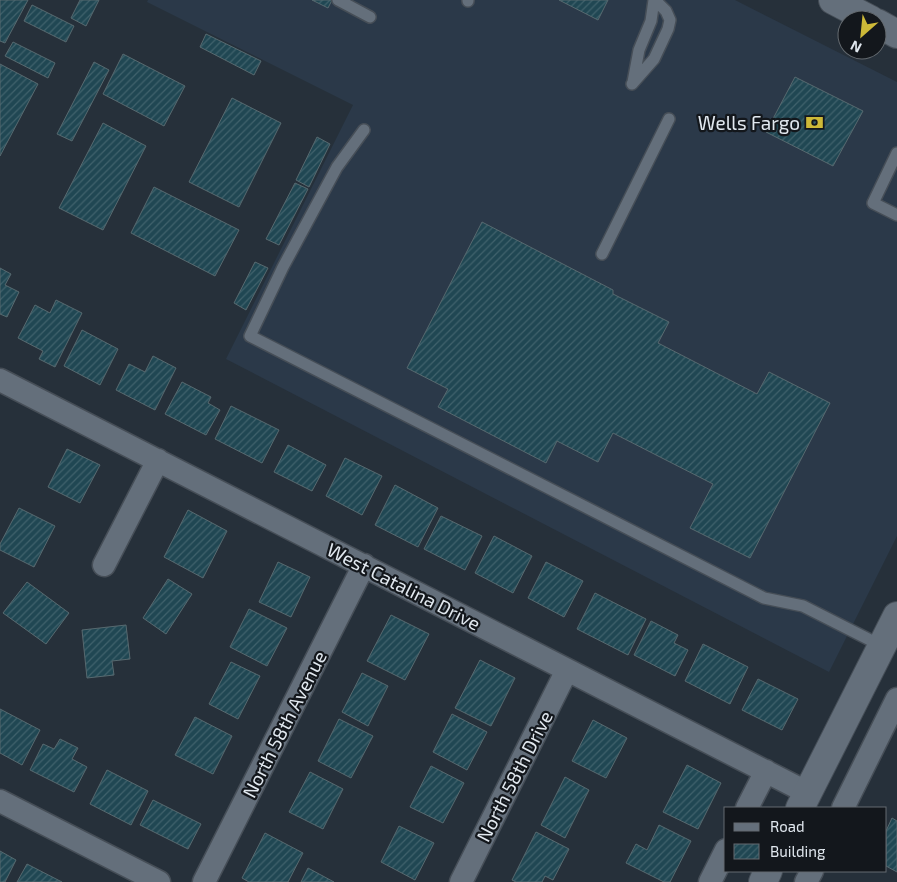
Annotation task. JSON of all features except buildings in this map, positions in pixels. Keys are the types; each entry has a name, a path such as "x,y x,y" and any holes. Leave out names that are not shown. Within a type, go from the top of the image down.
{"main road":[{"path":"833,0 852,10"},
{"path":"804,801 897,616"}],"street":[{"name":"West Catalina Drive","path":"0,380 766,771 804,801"},
{"path":"104,564 158,460"},
{"name":"North 58th Avenue","path":"204,882 364,565"},
{"name":"North 58th Drive","path":"461,882 567,670"},
{"path":"843,807 897,699"},
{"path":"748,807 766,771"},
{"path":"0,801 159,882"},
{"path":"710,882 724,854"}],"lane":[{"path":"338,0 370,16"},
{"path":"655,0 666,11 670,20 668,29 654,59 632,84 638,50 651,21 655,0"},
{"path":"602,254 669,119"},
{"path":"364,130 336,167 283,267 250,336 764,598 803,606 882,646"},
{"path":"897,153 873,203 897,215"}],"shaded area":[{"path":"148,0 735,0 837,52 837,60 854,60 897,82 897,536 829,672 226,359 353,105 147,2"}],"place":[{"name":"Wells Fargo","path":"814,122"}]}
